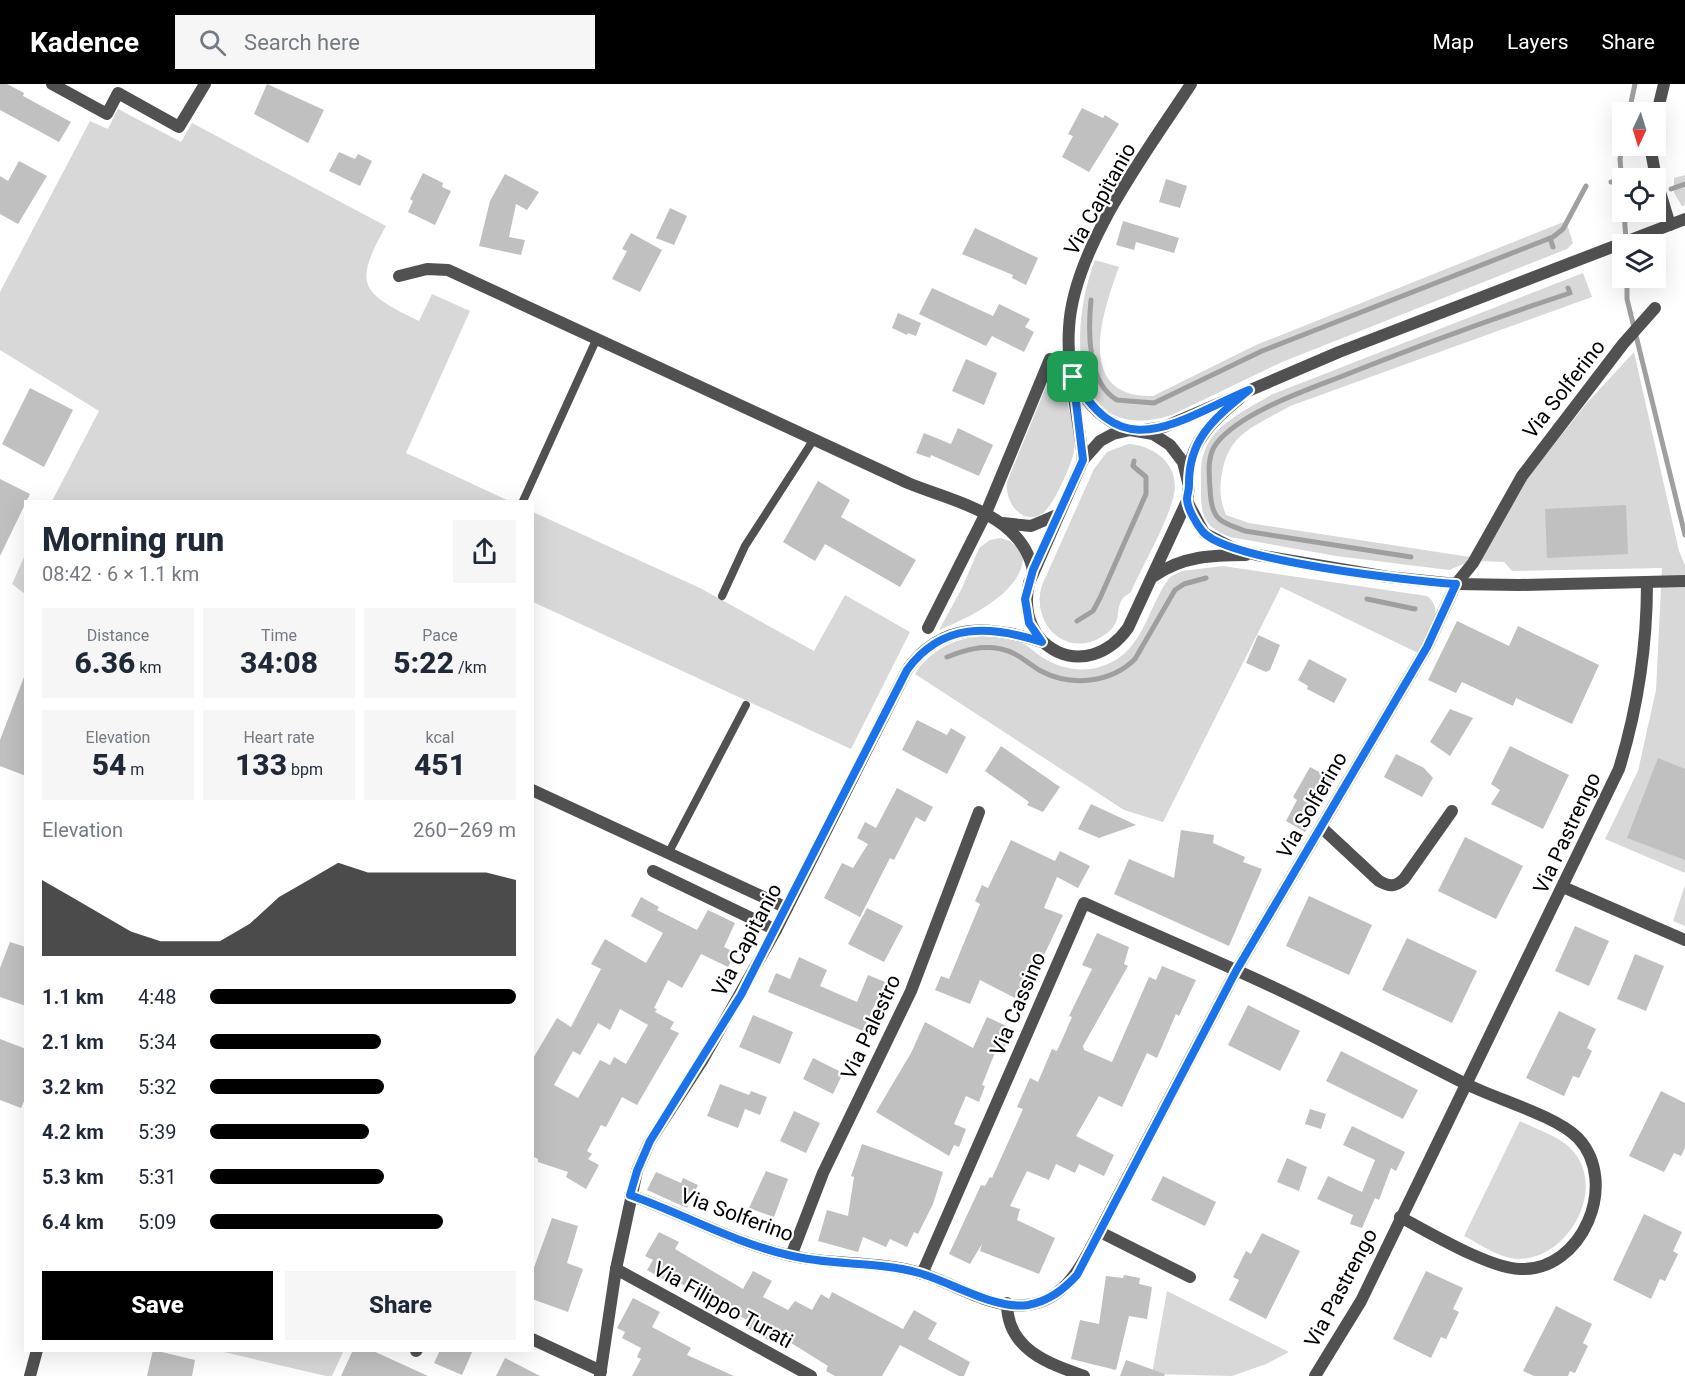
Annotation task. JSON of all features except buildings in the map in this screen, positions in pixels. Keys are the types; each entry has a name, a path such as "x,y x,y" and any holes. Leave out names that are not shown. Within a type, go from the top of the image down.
{"street":[{"path":"52,84 108,114 118,93 179,127 205,84"},
{"name":"Via Capitanio","path":"1083,460 1069,327 1080,278 1114,205 1191,84"},
{"path":"1660,102 1664,84"},
{"path":"1666,212 1670,225"},
{"path":"1042,642 1034,632 1026,612 1025,599 1033,570 1083,460 1100,441 1113,434 1164,427 1339,352 1685,219"},
{"path":"399,276 427,269 448,270 908,483 986,513 1001,523 1029,553 1033,570"},
{"name":"Via Solferino","path":"630,1195 742,1241 791,1256 870,1263 922,1274 991,1300 1026,1306 1054,1296 1077,1275 1236,971 1427,647 1456,584 1473,563 1522,476 1655,308"},
{"path":"928,628 986,513 1050,359"},
{"name":"Via Capitanio","path":"1073,377 1096,412 1113,424 1153,434 1170,445 1183,462 1188,476"},
{"path":"1249,390 1217,417 1202,435 1189,460 1187,501 1204,533 1235,549 1388,578 1456,584 1685,581"},
{"name":"Via Capitanio","path":"601,1373 616,1269 630,1195 650,1141 702,1061 776,930 907,670 916,658 939,641 972,630 1010,632 1042,642 1050,649 1072,656 1095,655 1107,649 1128,628 1187,501"},
{"path":"1001,523 1031,526 1057,515"},
{"path":"1152,578 1166,568 1192,559 1257,555"},
{"name":"Via Pastrengo","path":"1315,1376 1361,1301 1609,791 1628,741 1642,670 1647,583"},
{"path":"534,791 787,908"},
{"path":"1321,827 1379,881 1388,886 1397,886 1452,811"},
{"name":"Via Palestro","path":"791,1256 823,1173 911,991 979,812"},
{"path":"653,871 776,930"},
{"path":"1563,887 1685,940"},
{"name":"Via Cassino","path":"922,1274 1084,903 1236,971"},
{"name":"Via Pastrengo","path":"1236,971 1467,1084 1561,1126 1578,1139 1588,1155 1594,1174 1594,1200 1589,1220 1569,1249 1554,1260 1521,1269 1487,1260 1400,1217"},
{"path":"1100,1232 1190,1277"},
{"name":"Via Filippo Turati","path":"616,1269 811,1376"},
{"path":"1007,1303 1008,1321 1017,1340 1052,1364 1084,1376"},
{"path":"534,1340 601,1373"},
{"path":"30,1376 36,1352"}],"lane":[{"path":"523,500 597,338"},
{"path":"722,596 745,546 814,439"},
{"path":"669,852 746,705"}],"shaded area":[{"path":"118,109 181,142 192,123 386,226 369,262 366,274 368,285 374,294 419,321 432,294 470,311 406,453 507,500 53,500 99,411 0,350 0,292 90,121 108,129"},
{"path":"1685,175 1685,205 1682,206 1674,193 1674,178"},
{"path":"1566,221 1573,243 1567,249 1282,362 1172,415 1137,420 1111,414 1094,397 1084,374 1080,346 1081,316 1095,260 1119,267 1101,329 1100,350 1103,368 1112,383 1128,393 1153,396 1256,345"},
{"path":"1583,273 1592,297 1290,406 1246,432 1231,448 1226,459 1220,489 1226,515 1249,523 1470,557 1466,563 1449,570 1336,556 1230,537 1207,522 1201,500 1201,467 1204,454 1218,430 1237,415 1273,394"},
{"path":"1634,352 1679,551 1685,565 1685,873 1605,839 1638,771 1656,690 1662,568 1512,571 1504,562 1480,561 1513,496 1586,404"},
{"path":"1059,355 1074,429 1073,457 1057,494 1047,509 1035,517 1028,517 1022,515 1012,504 1008,497 1007,482"},
{"path":"1128,444 1147,448 1163,458 1173,474 1174,494 1161,530 1131,592 1124,597 1119,606 1114,626 1103,636 1076,644 1054,634 1046,624 1041,612 1042,585 1094,469 1107,452"},
{"path":"534,512 700,588 814,651 845,595 910,632 851,749 534,602"},
{"path":"1000,538 1010,541 1023,553 1021,567 1015,579 1006,591 980,610 939,630 962,588 979,548 990,540"},
{"path":"24,557 24,593 12,584"},
{"path":"1223,566 1427,596 1433,602 1435,616 1418,653 1281,587 1163,822 1124,810 915,674 924,662 948,645 962,640 992,636 1020,642 1047,660 1065,667 1084,669 1103,666 1120,657 1136,640 1170,577 1182,571"},
{"path":"1685,885 1685,926 1673,921"},
{"path":"1520,1121 1569,1147 1581,1163 1586,1181 1584,1199 1578,1217 1568,1234 1554,1247 1537,1256 1519,1259 1497,1254 1464,1236"},
{"path":"1167,1291 1289,1352 1266,1364 1232,1376 1152,1374"},
{"path":"224,1352 343,1352 332,1376"}],"waterway":[{"path":"1631,102 1635,84"},
{"path":"1621,156 1621,168"},
{"path":"1671,189 1685,184"},
{"path":"1091,300 1090,340 1095,369 1100,381 1107,392 1117,400 1154,403 1262,351 1553,237 1563,229 1586,186"},
{"path":"1625,222 1626,234"},
{"path":"1550,238 1553,247"},
{"path":"1411,557 1245,531 1222,521 1214,513 1212,506 1209,465 1213,449 1226,433 1240,423 1288,397 1452,334 1570,293 1568,288"},
{"path":"1627,288 1627,299 1685,535"},
{"path":"1077,621 1093,611 1146,494 1146,477 1133,466 1134,461"},
{"path":"947,657 973,649 994,648 1012,653 1053,676 1078,681 1103,678 1135,659 1175,590 1184,584 1206,578"},
{"path":"1367,599 1415,609"}],"route":[{"path":"1073,377 1083,396 1101,417 1130,430 1141,431 1164,427 1249,390 1211,423 1189,460 1187,501 1204,533 1235,549 1257,555 1388,578 1456,584 1427,647 1236,971 1077,1275 1054,1296 1026,1306 991,1300 922,1274 897,1268 870,1263 791,1256 742,1241 630,1195 650,1141 702,1061 741,995 907,670 927,648 966,631 1010,632 1042,642 1029,623 1025,599 1033,570 1083,460 1073,377"}]}
